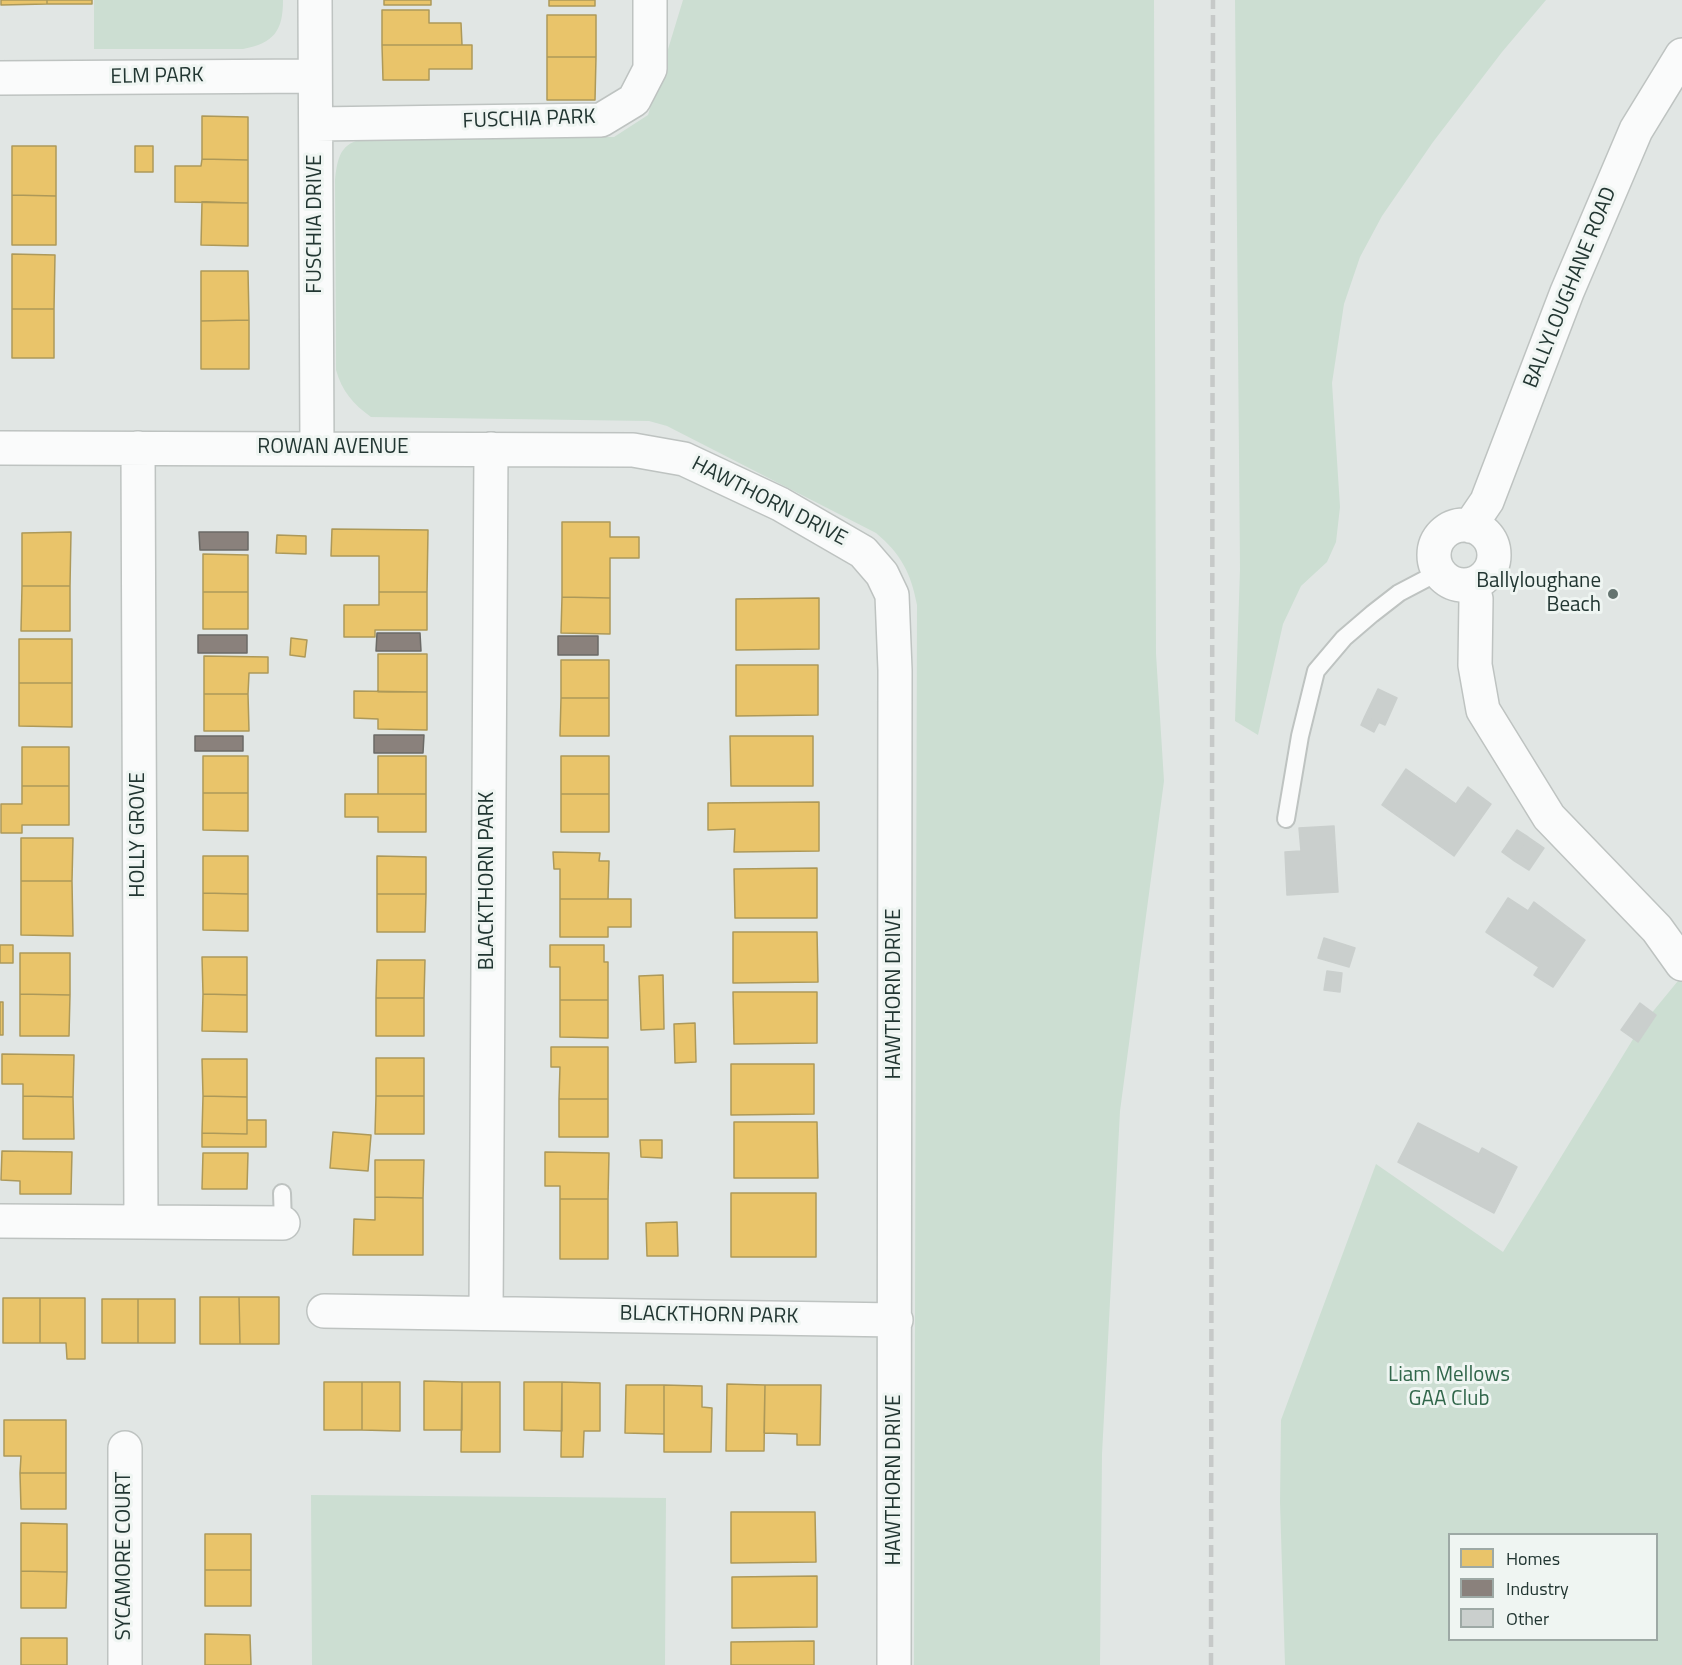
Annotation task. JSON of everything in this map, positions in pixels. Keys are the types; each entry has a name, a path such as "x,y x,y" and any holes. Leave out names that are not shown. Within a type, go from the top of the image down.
{"street":[{"name":"FUSCHIA DRIVE","path":"315,0 317,448"},
{"name":"FUSCHIA PARK","path":"316,124 601,120 634,100 650,69 650,0"},
{"name":"BALLYLOUGHANE ROAD","path":"1470,526 1487,501 1563,303 1636,130 1682,55"},
{"name":"ELM PARK","path":"0,78 315,76"},
{"name":"ROWAN AVENUE","path":"0,448 633,450 666,456"},
{"name":"HOLLY GROVE","path":"138,448 141,1222"},
{"name":"BLACKTHORN PARK","path":"486,1313 491,449"},
{"name":"HAWTHORN DRIVE","path":"666,456 684,459 780,504 854,544 877,566 892,595 896,670 894,1665"},
{"path":"1460,526 1470,526 1486,536 1494,554 1488,573 1472,584 1453,583 1438,572 1434,552 1443,534 1460,526"},
{"path":"1472,584 1476,599 1476,665 1483,710 1550,817 1657,928 1682,964"},
{"path":"0,1221 141,1222 282,1208"},
{"name":"BLACKTHORN PARK","path":"324,1311 896,1320"},
{"name":"SYCAMORE COURT","path":"125,1448 125,1665"}],"lane":[{"path":"1286,819 1300,736 1317,671 1344,638 1372,614 1399,593 1438,572"}],"green space":[{"path":"94,0 283,0 283,11 279,28 275,34 262,43 243,49 94,49"},
{"path":"683,0 1154,0 1156,654 1164,781 1120,1111 1102,1454 1100,1665 914,1665 917,605 912,583 904,565 876,533 667,426 649,421 371,417 349,396 336,370 335,180 343,150 354,142 371,137 614,137 648,115"},
{"path":"1235,0 1546,0 1502,52 1433,142 1382,216 1360,257 1344,304 1332,383 1340,507 1336,542 1327,562 1301,586 1283,624 1258,735 1235,721 1240,569"},
{"name":"Liam Mellows GAA Club","path":"1682,976 1682,1665 1285,1665 1280,1502 1281,1420 1376,1164 1503,1252 1641,1026"},
{"path":"311,1495 666,1498 665,1665 312,1665"}],"building: Homes":[{"path":"1,0 47,0 47,4 1,5"},
{"path":"47,0 92,0 92,4 47,4"},
{"path":"384,0 431,0 431,5 384,5"},
{"path":"549,0 595,0 595,6 549,6"},
{"path":"382,10 429,10 429,23 461,23 462,45 382,45"},
{"path":"547,15 596,15 596,57 547,57"},
{"path":"382,45 472,45 472,69 429,69 429,80 383,80"},
{"path":"547,57 596,57 595,100 547,100"},
{"path":"202,116 248,117 248,160 202,159"},
{"path":"12,146 56,146 56,196 12,195"},
{"path":"135,146 153,146 153,172 135,172"},
{"path":"202,159 248,160 248,203 175,202 175,166 201,166"},
{"path":"12,195 56,196 56,245 12,245"},
{"path":"202,202 248,203 248,246 201,245"},
{"path":"12,254 55,255 54,309 12,309"},
{"path":"201,271 248,271 249,320 201,321"},
{"path":"12,309 54,309 54,358 12,358"},
{"path":"249,320 249,369 201,369 201,321"},
{"path":"562,522 610,522 610,537 639,537 639,558 610,558 610,598 562,597"},
{"path":"332,529 428,530 427,592 379,592 379,556 331,556"},
{"path":"71,532 70,586 22,586 22,533"},
{"path":"277,535 306,536 306,554 276,553"},
{"path":"203,554 248,555 248,592 203,592"},
{"path":"22,586 70,586 70,631 21,631"},
{"path":"203,592 248,592 248,629 203,629"},
{"path":"379,592 427,592 427,630 375,630 375,637 344,637 344,605 379,605"},
{"path":"562,597 610,598 610,634 561,633"},
{"path":"819,598 819,649 736,650 736,599"},
{"path":"291,638 307,640 305,657 290,655"},
{"path":"19,639 72,639 72,683 19,683"},
{"path":"378,654 427,654 427,692 378,692"},
{"path":"204,656 268,657 268,673 249,673 248,694 204,694"},
{"path":"561,660 609,660 609,698 561,698"},
{"path":"736,665 818,665 818,715 736,716"},
{"path":"19,683 72,683 72,727 19,726"},
{"path":"354,691 427,692 427,730 378,729 378,719 354,718"},
{"path":"204,694 248,694 249,731 204,731"},
{"path":"561,698 609,698 609,736 560,736"},
{"path":"730,736 813,736 813,786 731,786"},
{"path":"22,747 69,747 69,786 22,786"},
{"path":"203,756 248,756 248,793 203,793"},
{"path":"378,756 426,756 426,794 378,794"},
{"path":"561,756 609,756 609,794 561,794"},
{"path":"22,786 69,786 69,825 22,825 22,833 1,833 1,804 22,804"},
{"path":"203,793 248,793 248,831 203,830"},
{"path":"345,794 426,794 426,832 378,832 378,817 345,817"},
{"path":"561,794 609,794 609,832 561,832"},
{"path":"819,802 819,851 734,852 735,829 708,830 708,803"},
{"path":"21,838 73,838 72,881 21,881"},
{"path":"553,852 600,853 599,861 609,861 608,899 560,899 560,869 554,869"},
{"path":"203,856 248,856 248,894 203,893"},
{"path":"377,856 426,857 426,894 377,894"},
{"path":"817,868 817,918 735,918 734,869"},
{"path":"21,881 72,881 73,936 21,935"},
{"path":"203,893 248,894 248,931 203,930"},
{"path":"377,894 426,894 425,932 377,932"},
{"path":"560,899 631,899 631,927 608,927 608,937 560,937"},
{"path":"733,932 817,932 818,982 733,983"},
{"path":"0,945 13,945 13,963 0,963"},
{"path":"550,945 604,945 604,962 608,962 608,1000 560,1000 560,967 550,967"},
{"path":"20,953 70,953 70,995 20,994"},
{"path":"202,957 247,957 247,995 203,994"},
{"path":"377,960 425,960 424,998 376,998"},
{"path":"663,975 664,1029 641,1030 639,976"},
{"path":"733,992 817,992 817,1043 734,1044"},
{"path":"20,994 70,995 69,1036 20,1036"},
{"path":"203,994 247,995 247,1032 202,1031"},
{"path":"376,998 424,998 424,1036 376,1036"},
{"path":"560,1000 608,1000 608,1038 560,1037"},
{"path":"0,1002 3,1002 3,1035 0,1035"},
{"path":"695,1023 696,1062 675,1063 674,1024"},
{"path":"551,1047 608,1047 608,1099 559,1099 560,1067 551,1067"},
{"path":"2,1054 74,1055 73,1097 23,1096 23,1084 2,1084"},
{"path":"376,1058 424,1058 424,1096 376,1096"},
{"path":"202,1059 247,1059 247,1097 203,1096"},
{"path":"731,1064 814,1064 814,1114 731,1115"},
{"path":"23,1096 73,1097 74,1139 23,1139"},
{"path":"203,1096 247,1097 247,1134 202,1133"},
{"path":"376,1096 424,1096 424,1134 375,1134"},
{"path":"559,1099 608,1099 608,1137 559,1137"},
{"path":"247,1120 266,1120 266,1147 202,1147 202,1133 247,1134"},
{"path":"734,1122 817,1122 818,1178 734,1178"},
{"path":"333,1132 371,1135 368,1171 330,1168"},
{"path":"640,1140 662,1140 662,1158 641,1157"},
{"path":"2,1151 72,1152 71,1194 20,1194 20,1181 1,1180"},
{"path":"545,1152 609,1153 608,1199 560,1199 560,1186 545,1186"},
{"path":"203,1153 248,1153 247,1189 202,1189"},
{"path":"375,1160 424,1160 423,1198 375,1197"},
{"path":"731,1193 816,1193 816,1257 731,1257"},
{"path":"375,1197 423,1198 423,1255 353,1255 354,1219 375,1220"},
{"path":"560,1199 608,1199 608,1259 560,1259"},
{"path":"677,1222 678,1256 647,1256 646,1223"},
{"path":"200,1297 239,1297 240,1344 200,1344"},
{"path":"239,1297 279,1297 279,1344 240,1344"},
{"path":"3,1298 40,1298 40,1343 3,1343"},
{"path":"40,1298 85,1298 85,1359 67,1359 66,1343 40,1343"},
{"path":"102,1299 138,1299 138,1343 102,1343"},
{"path":"138,1299 175,1299 175,1343 138,1343"},
{"path":"424,1381 462,1382 462,1430 424,1430"},
{"path":"324,1382 362,1382 362,1430 324,1430"},
{"path":"362,1382 400,1382 400,1431 362,1430"},
{"path":"462,1382 500,1382 500,1452 461,1452"},
{"path":"524,1382 562,1382 562,1431 524,1430"},
{"path":"562,1382 600,1383 600,1431 584,1431 583,1457 561,1457"},
{"path":"727,1384 765,1385 764,1451 726,1451"},
{"path":"626,1385 664,1385 664,1434 625,1433"},
{"path":"664,1385 702,1386 702,1407 712,1408 711,1452 664,1452"},
{"path":"765,1385 821,1385 820,1445 797,1445 797,1434 764,1433"},
{"path":"4,1420 66,1420 66,1473 20,1473 21,1456 4,1456"},
{"path":"20,1473 66,1473 66,1509 21,1509"},
{"path":"731,1512 815,1512 816,1562 731,1563"},
{"path":"21,1523 67,1524 67,1572 21,1571"},
{"path":"205,1534 251,1534 251,1570 205,1570"},
{"path":"205,1570 251,1570 251,1606 205,1606"},
{"path":"21,1571 67,1572 66,1608 21,1608"},
{"path":"817,1576 817,1627 732,1628 732,1577"},
{"path":"205,1634 250,1635 251,1665 205,1665"},
{"path":"21,1638 67,1638 67,1665 21,1665"},
{"path":"814,1641 814,1665 731,1665 731,1642"}],"building: Industry":[{"path":"199,532 248,532 248,550 200,550"},
{"path":"377,633 420,633 421,651 376,651"},
{"path":"198,635 247,635 247,653 198,653"},
{"path":"558,636 598,636 598,655 558,655"},
{"path":"374,735 424,735 423,753 374,753"},
{"path":"195,736 243,736 243,751 195,751"}],"building: Other":[{"path":"1378,689 1397,698 1385,725 1365,716"},
{"path":"1365,716 1379,722 1374,732 1361,725"},
{"path":"1406,769 1456,804 1468,787 1491,804 1454,856 1382,805"},
{"path":"1334,826 1338,892 1287,895 1285,852 1301,851 1299,828"},
{"path":"1517,830 1528,837 1513,860 1502,852"},
{"path":"1528,837 1544,848 1529,870 1513,860"},
{"path":"1508,898 1528,911 1534,902 1585,940 1553,987 1534,975 1539,967 1486,932"},
{"path":"1324,938 1355,948 1349,967 1318,958"},
{"path":"1327,971 1342,973 1340,992 1324,990"},
{"path":"1640,1003 1656,1015 1638,1042 1621,1030"},
{"path":"1418,1123 1479,1154 1482,1148 1517,1167 1494,1213 1398,1162"}],"railway":[{"path":"1211,1665 1213,0"}],"place":[{"name":"Ballyloughane Beach","path":"1613,594"}]}
